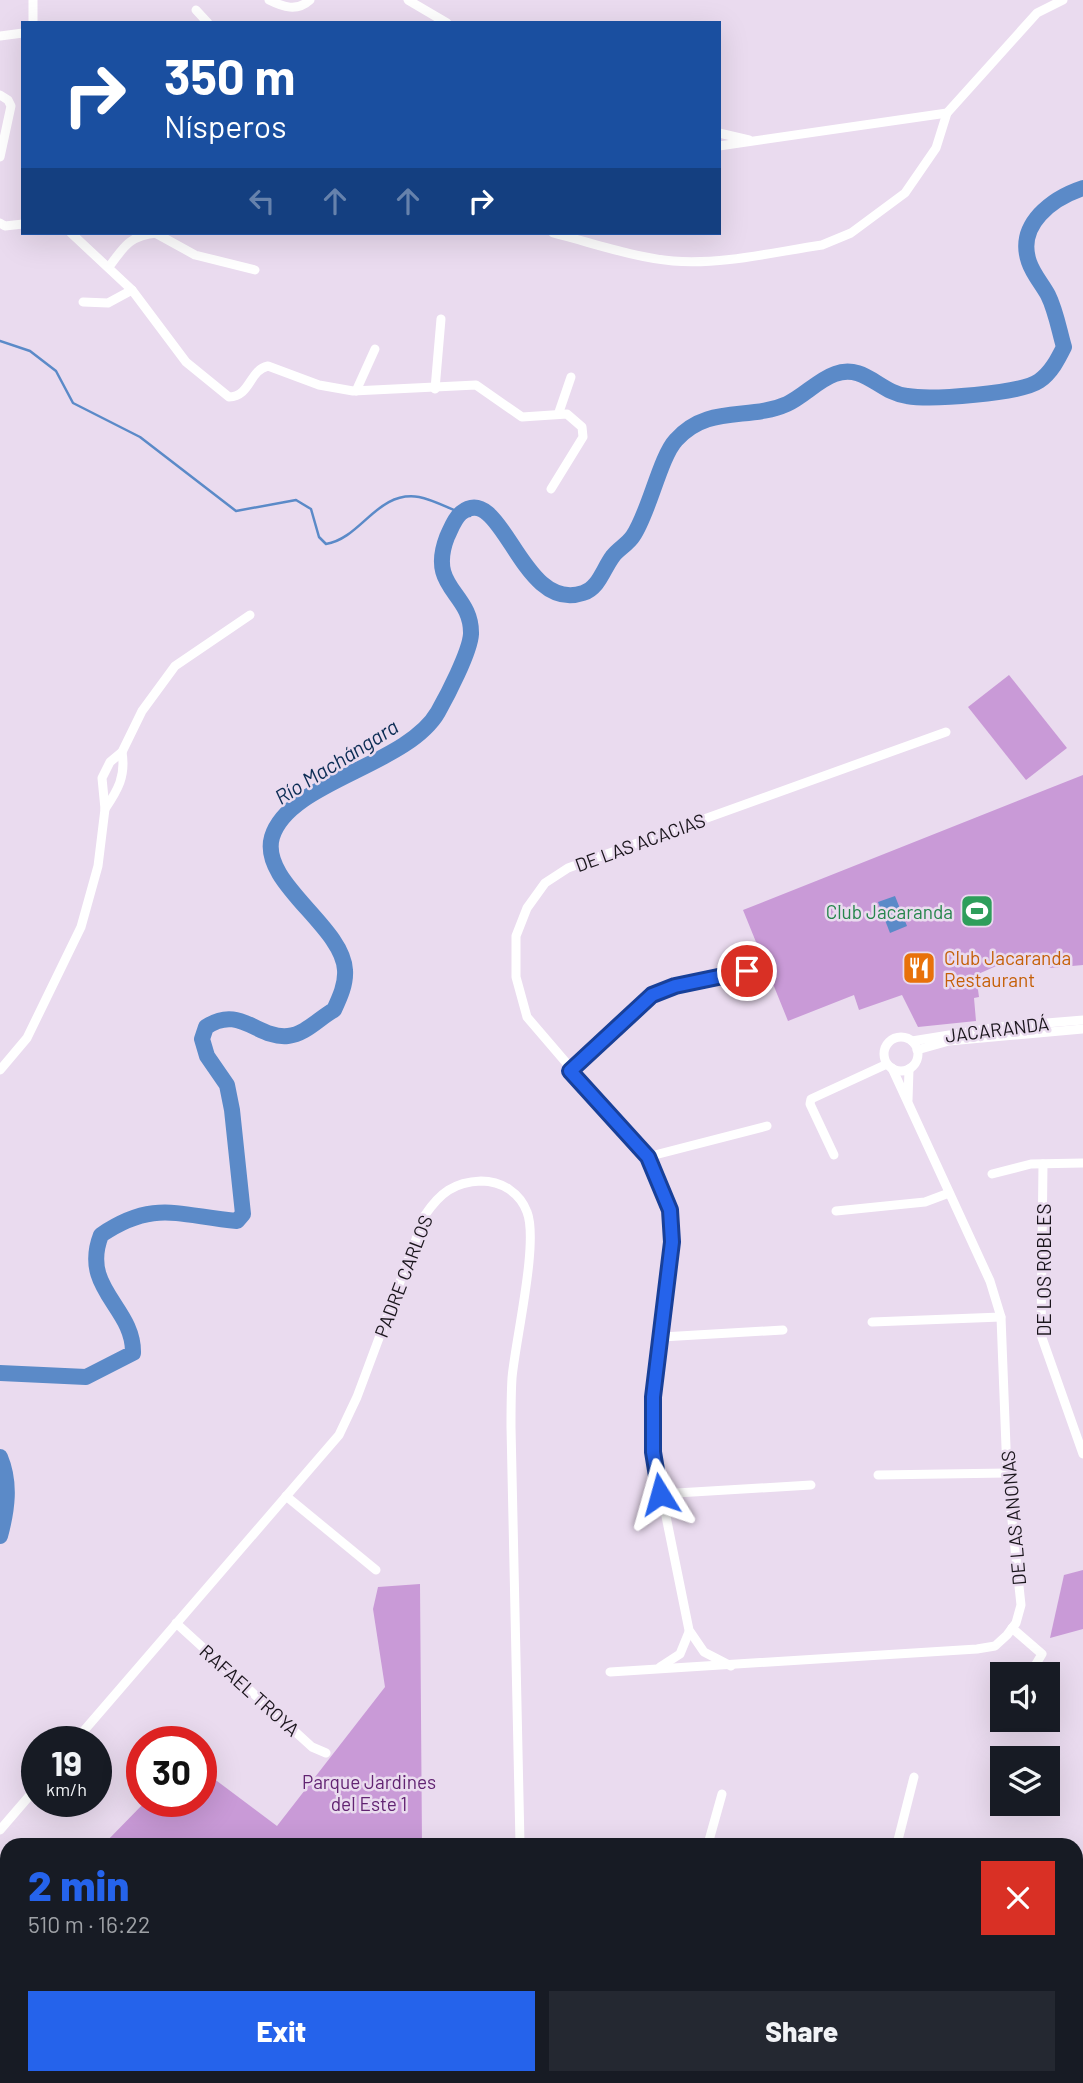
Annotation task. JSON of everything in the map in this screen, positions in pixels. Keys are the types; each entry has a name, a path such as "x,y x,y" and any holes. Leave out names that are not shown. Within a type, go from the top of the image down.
{"street":[{"path":"33,0 33,21"},
{"path":"274,1 289,9 304,6 310,0"},
{"path":"408,0 444,21"},
{"path":"560,235 625,253 672,261 703,261 822,245 851,233 905,193 936,148 947,113 1037,13 1063,0"},
{"path":"195,10 206,21"},
{"path":"0,36 21,33"},
{"path":"0,95 8,100 10,106 0,157"},
{"path":"721,146 947,113"},
{"path":"721,133 754,141"},
{"path":"2,227 21,224"},
{"path":"73,235 132,290 187,362 229,397 245,391 257,371 268,366 319,385 356,391 475,385 522,417 559,412 567,414 579,423 583,437 551,489"},
{"path":"109,267 133,238 140,235"},
{"path":"161,235 195,254 255,270"},
{"path":"83,302 108,303 132,290"},
{"path":"435,389 441,319"},
{"path":"356,391 375,349"},
{"path":"559,412 571,377"},
{"path":"0,1070 27,1038 81,927 98,866 104,809 102,778 110,762 122,752 142,711 175,666 250,615"},
{"name":"DE LAS ACACIAS","path":"689,1630 653,1452 653,1397 673,1225 670,1210 648,1157 570,1071 527,1017 516,977 516,936 527,908 545,883 568,868 946,732"},
{"path":"104,809 118,789 123,773 122,752"},
{"path":"570,1071 652,995 663,989 764,968"},
{"name":"JACARANDÁ","path":"912,1041 999,1027 1083,1020"},
{"name":"JACARANDÁ","path":"917,1050 949,1041 1083,1029"},
{"path":"889,1066 884,1051 891,1039 898,1037 912,1041 917,1050 916,1061 909,1069 908,1105"},
{"path":"834,1155 810,1104 811,1099 889,1066 909,1069"},
{"name":"DE LAS ANONAS","path":"889,1066 990,1281 1001,1317 1007,1473 1021,1605 1012,1628"},
{"path":"648,1157 767,1126"},
{"path":"992,1174 1043,1164 1083,1163"},
{"name":"DE LOS ROBLES","path":"1043,1164 1041,1335 1079,1429 1083,1454"},
{"name":"PADRE CARLOS","path":"88,1726 347,1422 425,1214 438,1196 465,1182 487,1181 500,1184 520,1198 529,1215 530,1240 512,1377 511,1427 520,1838"},
{"path":"836,1211 925,1202 949,1193"},
{"path":"872,1322 1001,1317"},
{"path":"662,1337 783,1330"},
{"path":"878,1475 1007,1473"},
{"path":"660,1494 811,1485"},
{"path":"286,1496 376,1570"},
{"name":"RAFAEL TROYA","path":"176,1623 312,1747 326,1753"},
{"path":"610,1672 976,1649 995,1646 1012,1628 1042,1654 1037,1662"},
{"path":"689,1630 704,1653 731,1666"},
{"path":"659,1668 680,1654 689,1630"},
{"path":"899,1838 914,1777"},
{"path":"710,1838 722,1794"},
{"path":"0,1830 21,1806"}],"green space":[{"path":"1009,675 1067,748 1026,780 968,707"},
{"name":"Club Jacaranda","path":"1083,775 1083,965 1050,968 1044,956 1016,967 1012,959 976,975 979,997 974,998 976,1021 918,1027 902,995 859,1010 854,995 788,1021 743,910"},
{"path":"1083,1570 1083,1629 1050,1638 1064,1575"},
{"name":"Parque Jardines del Este 1","path":"420,1584 422,1838 110,1838 130,1817 217,1817 217,1781 277,1826 385,1687 373,1609 378,1587"}],"water":[{"path":"895,896 907,926 890,933 878,902"}],"waterway":[{"name":"Río Machángara","path":"0,1373 86,1377 133,1353 131,1337 125,1323 102,1284 97,1270 96,1254 101,1235 136,1217 152,1213 237,1221 243,1214 227,1085 207,1056 202,1039 206,1027 229,1019 277,1036 295,1035 334,1010 345,980 341,953 278,871 271,854 272,837 283,818 301,801 401,746 423,731 438,712 462,662 471,634 465,608 442,568 442,554 447,537 459,515 476,508 489,515 543,585 561,594 583,593 593,587 613,556 633,536 670,448 688,429 702,422 715,417 773,409 787,404 829,377 845,372 863,375 897,394 919,397 995,393 1029,386 1039,381 1051,370 1064,347 1051,301 1029,262 1026,248 1028,236 1032,225 1049,206 1083,188"},
{"path":"0,341 30,351 56,371 73,403 140,437 236,511 296,500 311,509 319,537 326,544 350,533 381,507 404,497 425,498 470,516"},
{"name":"Río Machángara","path":"0,1457 6,1477 7,1496 0,1536"}],"place":[{"name":"Club Jacaranda","path":"977,911"},
{"name":"Club Jacaranda Restaurant","path":"919,968"}],"route":[{"path":"660,1494 653,1452 653,1397 672,1242 670,1210 648,1157 570,1071 652,995 663,989 747,971"}]}
